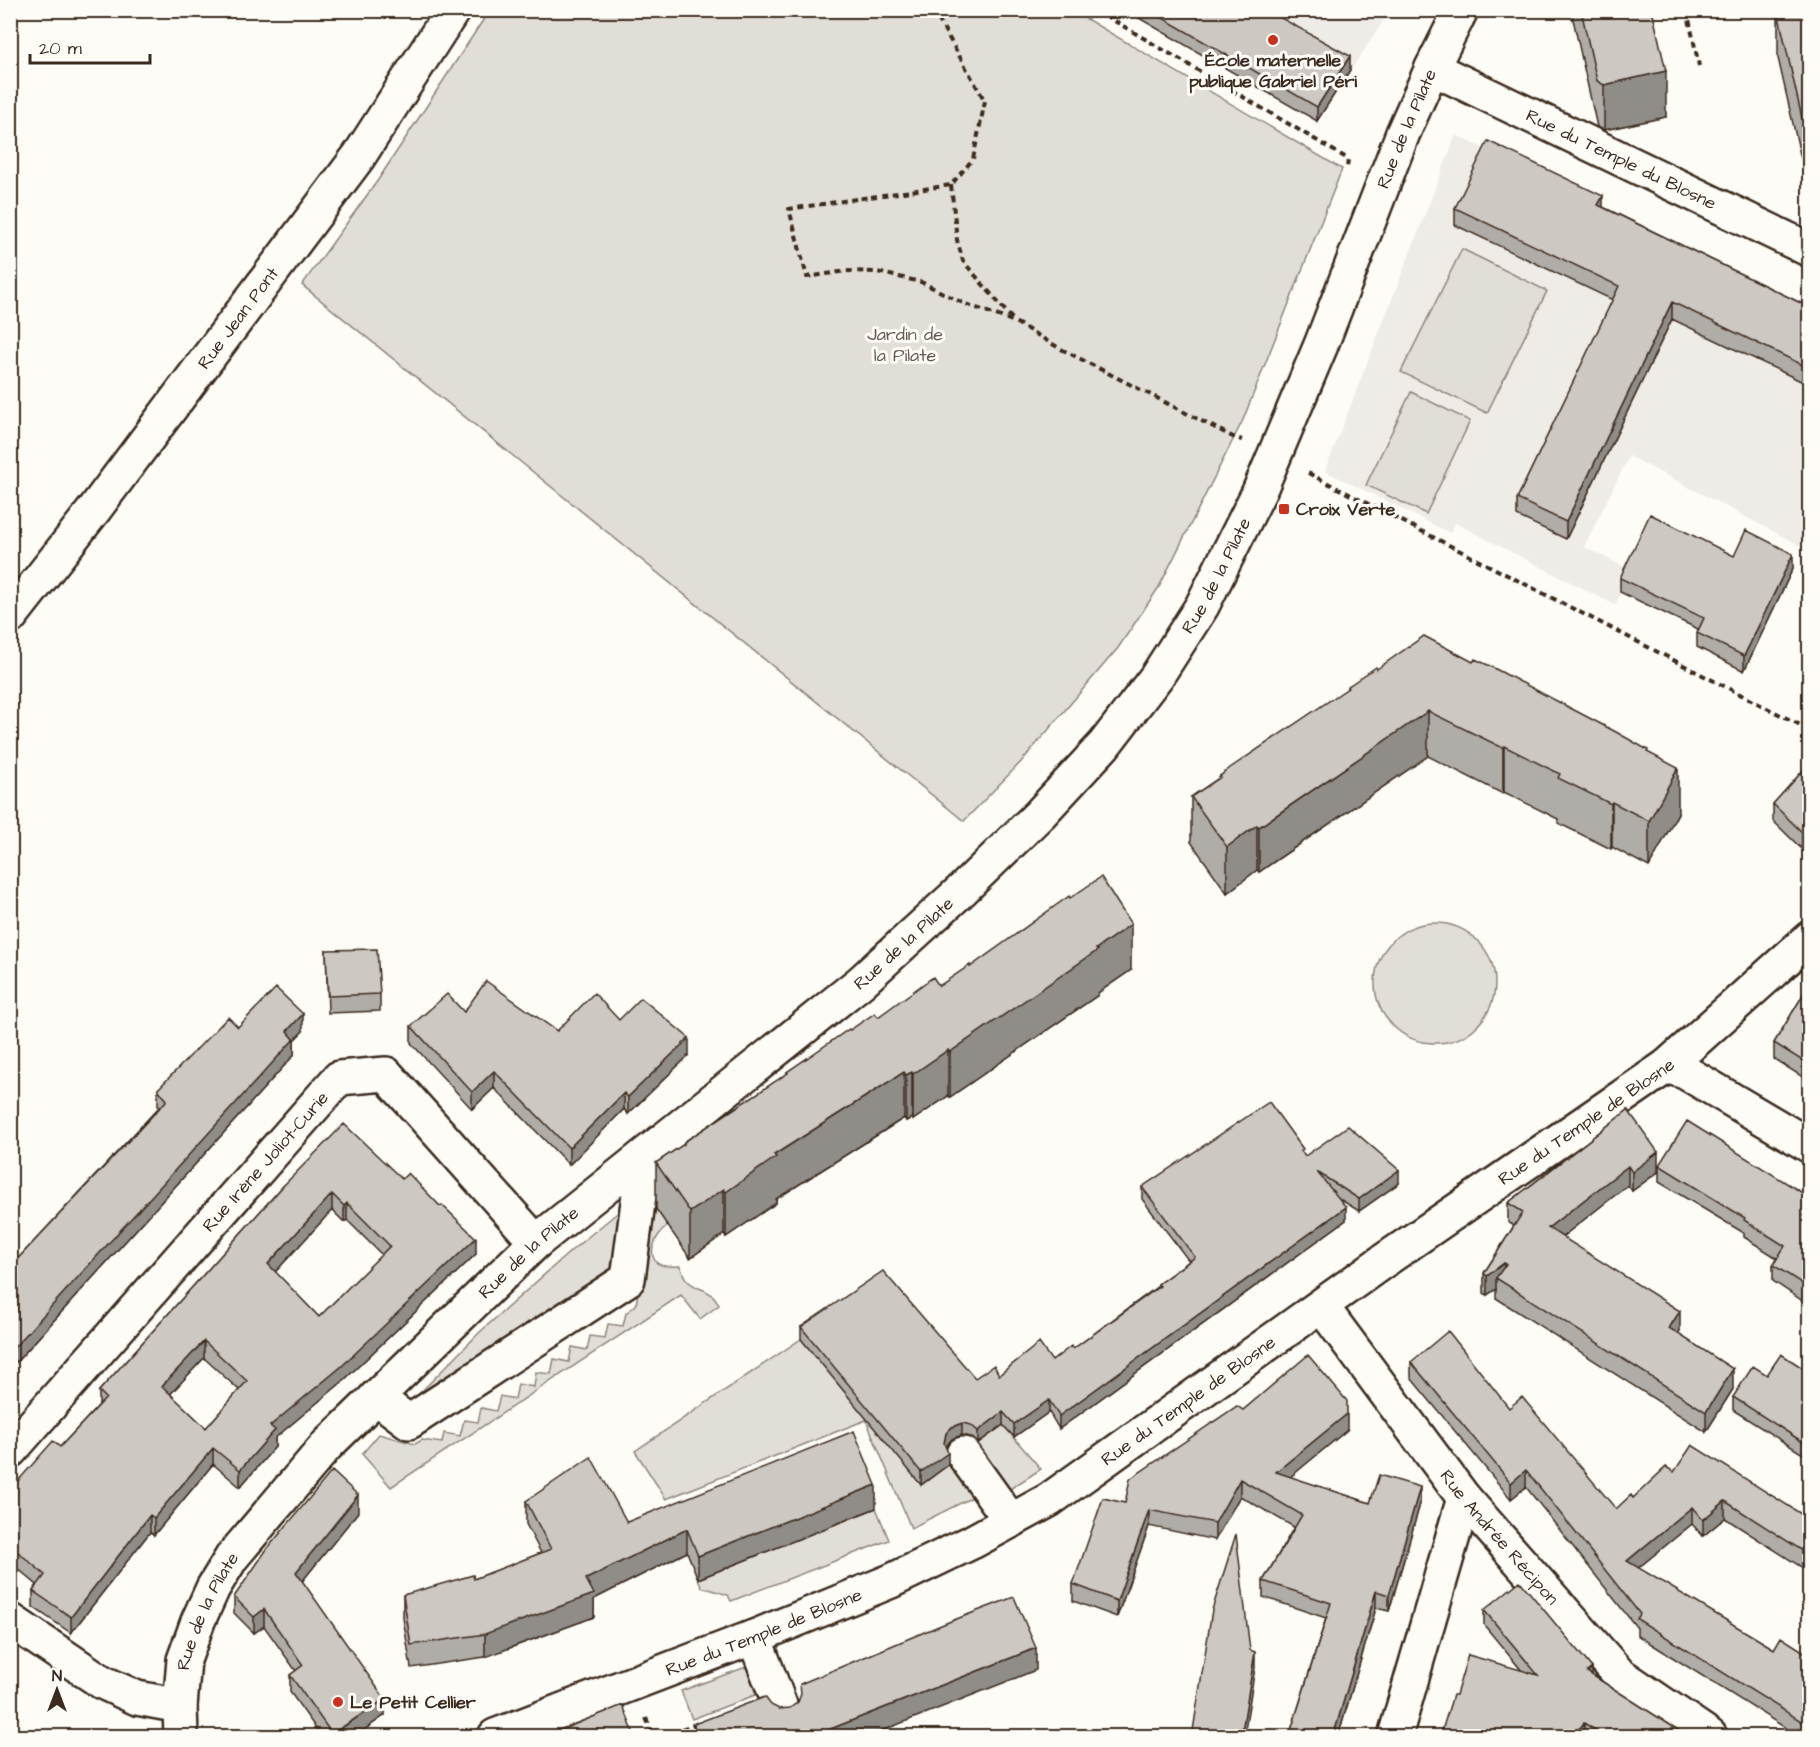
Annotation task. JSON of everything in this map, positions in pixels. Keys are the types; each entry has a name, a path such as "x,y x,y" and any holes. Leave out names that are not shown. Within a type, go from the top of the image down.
{"street":[{"name":"Rue Jean Pont","path":"10,617 94,510 359,156 453,10"},
{"name":"Rue de la Pilate","path":"180,1721 184,1660 213,1588 232,1557 327,1445 536,1242 861,982 963,889 1104,745 1157,676 1202,606 1258,492 1321,345 1403,133 1461,10"},
{"name":"Rue du Temple du Blosne","path":"1432,68 1809,250"},
{"name":"Rue du Temple de Blosne","path":"495,1737 754,1637 891,1581 1049,1500 1382,1262 1667,1066 1809,938"},
{"path":"1667,1066 1685,1072 1809,1146"},
{"name":"Rue Irène Joliot-Curie","path":"10,1451 339,1078 386,1074 536,1242"},
{"path":"376,1397 409,1422 628,1280 644,1156"},
{"name":"Rue Andrée Récipon","path":"1320,1307 1464,1498 1619,1674 1710,1737"},
{"path":"963,1454 1011,1521"},
{"path":"1395,1737 1464,1498"},
{"path":"10,1620 102,1682 180,1721"},
{"path":"754,1637 783,1713"}],"path":[{"path":"933,10 985,101 973,159 951,185 789,209 807,277 846,271 877,272 903,277 921,282 963,303 1015,322 1061,349 1152,396 1233,437 1274,454 1809,730"},
{"path":"1096,10 1348,159 1346,185 1378,199"},
{"path":"1687,10 1699,66"},
{"path":"951,185 957,240 963,261 1015,322"},
{"path":"645,1716 654,1737"},
{"path":"662,1737 704,1721"}],"shaded area":[{"name":"École maternelle publique Gabriel Péri","path":"1125,11 1390,11 1317,121"},
{"path":"1456,135 1809,306 1809,550 1629,456 1584,547 1631,570 1615,605 1455,523 1450,533 1325,471"}],"green space":[{"name":"Jardin de la Pilate","path":"489,11 1073,11 1342,169 1243,420 1159,587 1118,648 1021,762 964,821 302,285 378,180"},
{"path":"1462,249 1547,291 1487,413 1401,372"},
{"path":"1411,392 1470,421 1426,514 1366,485"},
{"path":"1435,923 1458,928 1477,941 1490,960 1495,983 1490,1006 1477,1025 1458,1038 1435,1043 1412,1038 1393,1025 1380,1006 1375,983 1380,960 1393,941 1412,928"},
{"path":"652,1202 668,1226 661,1233 653,1248 657,1263 662,1266 680,1266 691,1284 712,1295 719,1305 700,1319 681,1295 391,1487 362,1454 379,1434 415,1444 422,1440 442,1443 444,1433 460,1436 464,1420 478,1422 481,1408 496,1411 500,1396 515,1399 518,1384 534,1387 536,1372 551,1374 554,1359 569,1362 572,1347 587,1350 590,1336 605,1338 608,1324 623,1326 626,1313 636,1305"},
{"path":"621,1210 620,1272 406,1407 480,1332 572,1250"},
{"path":"801,1339 921,1484 957,1459 977,1495 911,1528 866,1420 666,1499 635,1451"},
{"path":"1003,1425 1041,1469 1010,1489 1003,1480 993,1479 970,1449"},
{"path":"876,1508 889,1540 731,1601 728,1595 702,1587 698,1579"},
{"path":"754,1664 758,1694 692,1719 681,1691"}],"building":[{"path":"1149,10 1271,10 1270,12 1350,56 1317,107"},
{"path":"1581,10 1652,10 1666,71 1604,85 1597,81"},
{"path":"1809,10 1809,149 1778,12"},
{"path":"1488,141 1603,196 1598,205 1809,307 1809,368 1672,302 1566,522 1517,499 1619,286 1455,208"},
{"path":"1650,514 1734,556 1746,530 1793,554 1744,656 1697,633 1704,618 1620,578"},
{"path":"1424,636 1473,662 1475,659 1488,665 1616,732 1678,768 1649,821 1558,778 1560,774 1504,746 1503,748 1428,711 1227,847 1191,797 1347,687"},
{"path":"1809,764 1809,824 1802,832 1773,804"},
{"path":"1101,877 1131,924 1096,949 1098,950 950,1052 948,1050 913,1074 912,1072 906,1075 904,1072 774,1155 776,1157 726,1192 724,1189 690,1212 656,1163 849,1029 875,1013 878,1017 933,977 939,986 970,965 970,967 1069,896 1070,898"},
{"path":"377,949 380,994 328,996 326,950"},
{"path":"486,981 557,1031 594,993 619,1020 641,998 689,1038 628,1097 624,1093 569,1148 494,1071 472,1092 411,1026 447,994 464,1012"},
{"path":"1809,985 1809,1065 1774,1043"},
{"path":"276,988 303,1014 287,1031 294,1039 10,1352 10,1267 167,1100 158,1089 228,1017 238,1027"},
{"path":"1269,1102 1303,1149 1301,1151 1305,1156 1348,1126 1399,1170 1359,1199 1317,1172 1346,1207 1059,1416 1049,1400 1014,1424 1003,1412 978,1431 971,1425 962,1423 952,1427 946,1433 944,1443 948,1453 921,1472 801,1327 883,1271 975,1378 994,1365 999,1375 1039,1343 1052,1361 1071,1346 1073,1349 1160,1286 1158,1284 1195,1257 1142,1187"},
{"path":"1628,1110 1658,1152 1632,1172 1628,1166 1548,1228 1680,1311 1669,1328 1733,1369 1706,1412 1496,1278 1506,1264 1504,1263 1487,1276 1484,1273 1523,1212 1508,1203"},
{"path":"1687,1121 1809,1197 1809,1288 1773,1265 1785,1246 1744,1220 1745,1218 1659,1165"},
{"path":"344,1124 402,1179 408,1173 476,1238 342,1366 270,1426 275,1430 240,1470 213,1448 154,1518 150,1515 71,1617 33,1591 45,1575 10,1545 10,1490 53,1441 60,1447 106,1398 99,1391 284,1185","holes":["332,1194 344,1206 347,1203 390,1246 319,1317 268,1264","204,1341 247,1381 206,1428 162,1386"]},
{"path":"1448,1331 1509,1408 1522,1397 1616,1509 1631,1495 1633,1498 1666,1467 1674,1472 1692,1445 1809,1519 1809,1555 1725,1501 1703,1520 1692,1507 1627,1561 1774,1649 1781,1637 1809,1655 1809,1726 1637,1619 1640,1614 1526,1470 1511,1483 1411,1362"},
{"path":"1781,1354 1809,1372 1809,1446 1733,1397 1753,1366 1767,1375"},
{"path":"1308,1355 1347,1401 1347,1414 1276,1472 1370,1503 1379,1475 1420,1487 1389,1595 1376,1591 1333,1737 1289,1737 1331,1603 1263,1581 1302,1515 1240,1479 1215,1523 1149,1510 1117,1601 1073,1584 1103,1498 1125,1503 1130,1479 1237,1406 1243,1410"},
{"path":"854,1431 876,1485 698,1556 687,1529 586,1579 594,1594 485,1634 411,1645 403,1595 473,1575 474,1579 551,1549 526,1501 591,1457 627,1522"},
{"path":"332,1471 358,1495 296,1572 385,1699 332,1734 290,1675 303,1665 264,1609 254,1617 234,1597 267,1549"},
{"path":"1236,1534 1250,1650 1255,1652 1241,1737 1192,1737 1212,1610"},
{"path":"1520,1581 1592,1668 1587,1672 1689,1737 1606,1737 1584,1723 1572,1737 1440,1737 1468,1655 1538,1675 1484,1610"},
{"path":"1014,1597 1036,1648 810,1737 695,1737 694,1724 765,1697 771,1705 779,1709 790,1708 798,1702 801,1694 800,1684"},
{"path":"623,1705 635,1737 543,1737"}],"place":[{"name":"École maternelle publique Gabriel Péri","path":"1273,40"},
{"name":"Croix Verte","path":"1284,509"},
{"name":"Le Petit Cellier","path":"338,1702"}]}
